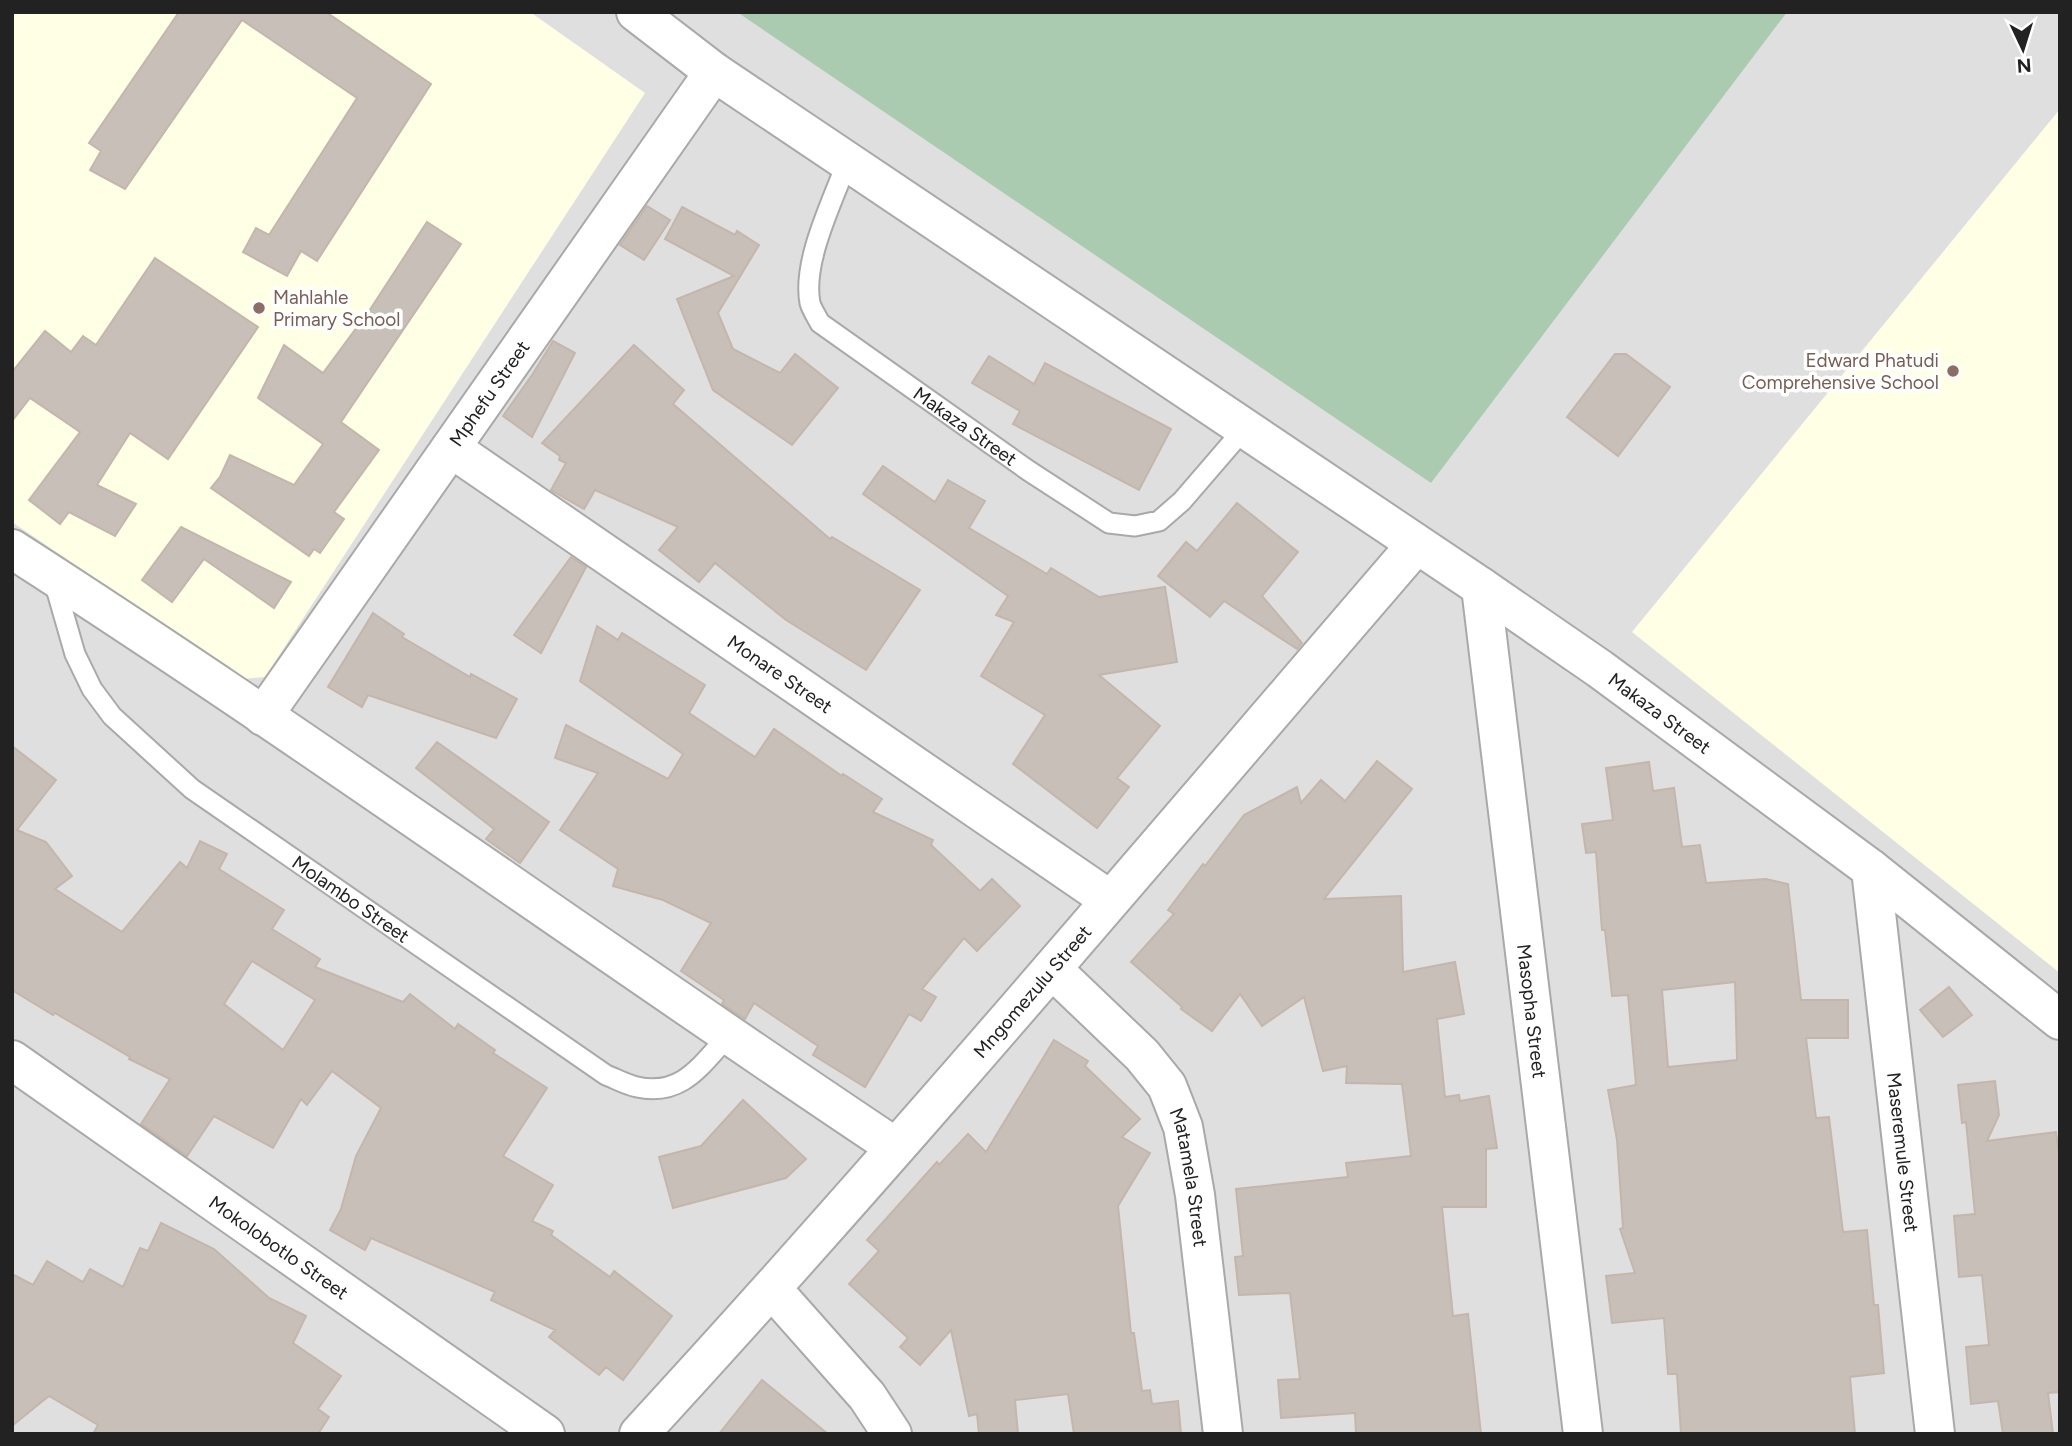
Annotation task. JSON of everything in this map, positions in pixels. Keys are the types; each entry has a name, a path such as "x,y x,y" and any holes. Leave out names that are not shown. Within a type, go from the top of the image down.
{"street":[{"name":"Makaza Street","path":"636,12 714,72 1600,669 1871,869 2060,1020"},
{"name":"Mphefu Street","path":"263,716 714,72"},
{"name":"Monare Street","path":"451,448 1110,900"},
{"name":"Mngomezulu Street","path":"639,1434 772,1289 1052,969 1416,545"},
{"path":"12,549 263,716 728,1037 895,1147"},
{"name":"Masopha Street","path":"1481,587 1583,1434"},
{"name":"Maseremule Street","path":"1871,869 1934,1434"},
{"name":"Matamela Street","path":"1052,969 1142,1055 1167,1086 1182,1127 1195,1195 1223,1434"},
{"name":"Mokolobotlo Street","path":"12,1060 545,1434"},
{"path":"772,1289 867,1396 892,1434"}],"lane":[{"name":"Makaza Street","path":"847,162 817,244 809,282 811,305 820,323 1029,471 1109,523 1135,526 1159,521 1182,501 1244,429"},
{"name":"Molambo Street","path":"52,575 75,654 92,689 112,716 142,744 192,789 606,1075 636,1087 663,1089 685,1081 728,1037"}],"shaded area":[{"path":"12,12 2060,12 2060,1434 12,1434"},
{"name":"Mahlahle Primary School","path":"12,12 530,12 645,93 265,677 243,679 12,522"},
{"path":"737,12 1787,12 1431,483"},
{"name":"Edward Phatudi Comprehensive School","path":"2060,109 2060,973 1632,632"}],"building":[{"path":"179,12 326,12 431,84 317,261 301,251 287,276 243,252 256,228 269,235 357,98 242,20 125,189 90,170 101,151 89,143"},
{"path":"647,206 670,220 644,260 620,245"},
{"path":"682,207 735,235 737,231 759,245 718,313 733,349 780,373 795,354 838,388 792,445 713,390 677,299 734,276 665,239"},
{"path":"427,222 461,244 341,422 379,450 334,512 344,519 320,553 314,549 309,556 211,488 220,477 230,455 294,485 323,444 258,398 284,345 323,373 371,308"},
{"path":"155,258 258,327 168,459 130,433 97,485 136,504 115,536 69,512 60,524 29,500 80,432 30,398 12,421 12,372 45,331 71,352 83,336 96,345"},
{"path":"553,341 575,353 532,437 503,416"},
{"path":"634,345 684,390 673,404 830,539 832,537 920,590 866,670 786,620 715,563 699,582 659,550 678,527 595,490 584,509 551,490 566,463 559,460 560,456 542,443"},
{"path":"1615,354 1626,354 1670,387 1618,456 1567,417"},
{"path":"989,356 1034,384 1045,363 1171,429 1139,490 1013,424 1020,411 972,383"},
{"path":"883,466 935,502 948,480 985,501 969,528 1047,574 1051,568 1099,597 1165,587 1177,662 1099,675 1160,726 1117,778 1129,787 1097,828 1013,764 1045,715 981,676 1014,622 996,615 1008,596 863,494"},
{"path":"1237,503 1298,552 1262,596 1302,643 1297,649 1224,601 1210,617 1158,576 1186,542 1197,551"},
{"path":"181,527 291,582 274,608 204,559 172,602 142,580"},
{"path":"571,557 586,567 541,653 514,635"},
{"path":"373,613 404,634 402,637 470,677 471,674 517,699 496,738 368,695 362,707 328,687"},
{"path":"597,626 618,640 622,633 705,685 689,713 755,757 774,729 842,776 843,774 882,799 873,812 933,840 931,845 980,891 992,879 1020,906 977,951 964,938 922,989 936,997 921,1021 909,1014 865,1087 813,1055 818,1046 754,1003 745,1019 722,1004 724,1000 681,971 711,923 663,900 613,886 618,869 560,830 598,773 555,758 566,725 668,779 683,754 580,681"},
{"path":"437,742 549,822 520,863 486,839 494,829 416,768"},
{"path":"12,746 56,780 17,830 46,842 72,876 55,889 122,932 180,862 187,868 200,841 227,854 219,869 284,910 272,929 320,959 315,967 403,1002 410,994 455,1029 458,1024 495,1050 493,1053 547,1088 503,1156 553,1185 532,1221 553,1231 551,1235 610,1277 614,1271 672,1316 623,1380 606,1367 599,1375 549,1337 555,1330 491,1300 495,1292 371,1238 365,1250 330,1230 341,1209 356,1156 381,1108 332,1071 307,1105 301,1099 273,1148 214,1116 187,1156 141,1124 170,1079 129,1059 130,1057 12,990","holes":["252,961 315,1000 283,1050 224,1004"]},
{"path":"1377,761 1412,789 1324,899 1401,896 1403,972 1455,962 1464,1014 1437,1019 1445,1097 1459,1095 1460,1101 1489,1096 1497,1148 1486,1149 1486,1207 1442,1207 1453,1316 1468,1314 1481,1434 1356,1434 1355,1413 1281,1418 1278,1380 1300,1379 1290,1293 1239,1295 1235,1257 1243,1256 1236,1189 1348,1177 1346,1163 1411,1156 1402,1084 1346,1083 1347,1066 1323,1071 1304,997 1262,1026 1240,994 1212,1031 1181,1009 1182,1007 1131,962 1174,914 1168,910 1244,815 1297,787 1301,803 1321,780 1345,801"},
{"path":"1649,762 1653,791 1674,788 1682,847 1700,845 1706,883 1766,879 1788,884 1801,1000 1848,1000 1848,1038 1806,1038 1816,1118 1829,1117 1843,1232 1867,1230 1874,1305 1878,1305 1884,1373 1850,1377 1855,1434 1681,1434 1677,1374 1668,1374 1664,1318 1612,1323 1606,1276 1635,1273 1620,1229 1623,1228 1617,1140 1608,1090 1636,1085 1628,995 1612,996 1605,930 1602,930 1596,852 1586,853 1582,824 1613,820 1606,768","holes":["1735,982 1737,1060 1668,1067 1662,990"]},
{"path":"1949,987 1972,1015 1943,1037 1920,1010"},
{"path":"1054,1040 1088,1061 1085,1066 1140,1119 1122,1137 1150,1153 1118,1206 1131,1333 1134,1333 1142,1391 1150,1390 1152,1404 1178,1401 1181,1434 1074,1434 1068,1394 1015,1400 1018,1434 979,1434 977,1414 969,1416 951,1330 920,1365 900,1347 908,1338 849,1284 879,1251 867,1240 937,1162 939,1165 968,1134 986,1152"},
{"path":"1995,1081 1999,1115 1987,1141 2056,1132 2060,1163 2060,1392 2048,1393 2053,1434 2003,1434 1998,1401 1971,1404 1966,1347 1989,1345 1982,1275 1959,1277 1954,1216 1975,1214 1966,1122 1962,1123 1958,1085"},
{"path":"743,1100 806,1159 786,1178 673,1208 659,1157 701,1146"},
{"path":"161,1223 214,1249 269,1298 306,1316 293,1343 341,1376 318,1409 329,1417 318,1434 93,1434 98,1425 49,1396 12,1426 12,1274 33,1285 47,1261 83,1282 90,1269 123,1287 140,1248 148,1251"},
{"path":"762,1380 828,1434 719,1434"}],"place":[{"name":"Mahlahle Primary School","path":"259,308"},
{"name":"Edward Phatudi Comprehensive School","path":"1953,371"}]}
